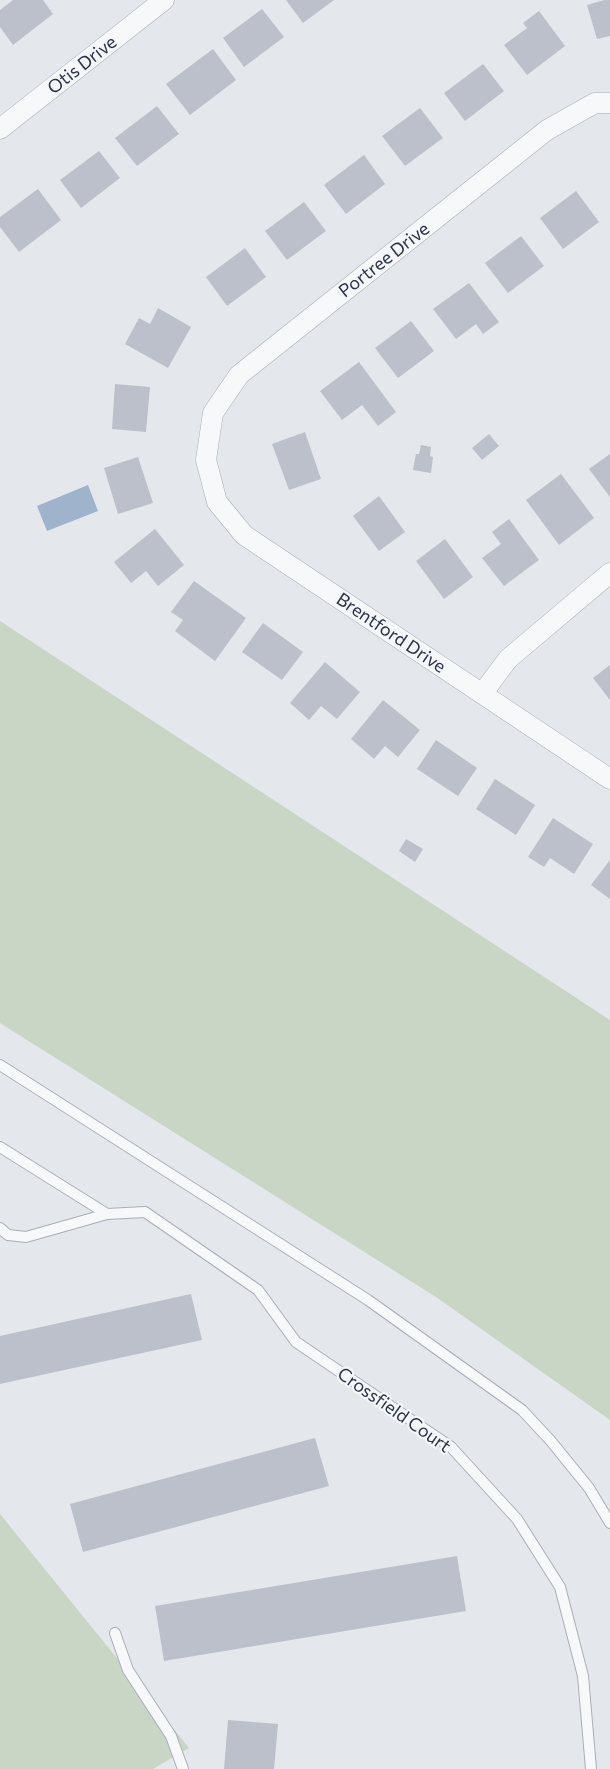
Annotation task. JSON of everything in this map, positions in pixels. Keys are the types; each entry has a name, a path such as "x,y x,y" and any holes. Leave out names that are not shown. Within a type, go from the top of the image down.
{"street":[{"name":"Otis Drive","path":"0,129 164,0"},
{"name":"Portree Drive","path":"206,460 213,413 239,375 547,130 595,103 610,103"},
{"name":"Brentford Drive","path":"206,460 217,502 244,535 610,779"},
{"path":"482,694 508,659 610,573"}],"lane":[{"path":"0,1065 368,1300 522,1410 589,1488 610,1523"},
{"path":"0,1147 107,1214"},
{"name":"Crossfield Court","path":"0,1228 8,1236 26,1237 107,1214 145,1212 258,1290 296,1342 451,1448 517,1519 560,1587 583,1676 591,1769"},
{"path":"115,1633 128,1670 171,1736 183,1769"}],"green space":[{"path":"0,621 610,1020 610,1420 436,1297 0,1023"},
{"path":"0,1514 189,1748 153,1769 0,1769"}],"water":[{"path":"88,485 98,511 47,531 37,506"}],"building":[{"path":"13,0 43,0 53,14 13,45 0,27 0,10"},
{"path":"286,0 334,0 303,23"},
{"path":"610,0 610,36 597,39 587,5"},
{"path":"262,9 284,37 244,67 223,38"},
{"path":"539,11 565,46 527,75 504,45 527,28 523,23"},
{"path":"213,49 236,80 190,115 166,84"},
{"path":"483,64 504,91 465,121 444,93"},
{"path":"157,106 179,134 137,166 115,138"},
{"path":"420,108 443,138 405,166 382,136"},
{"path":"99,151 120,178 81,208 60,180"},
{"path":"364,155 385,184 346,214 324,185"},
{"path":"38,189 61,220 19,252 0,227 0,217"},
{"path":"576,191 599,222 563,249 540,218"},
{"path":"304,202 326,231 287,260 265,231"},
{"path":"521,236 544,266 508,293 485,263"},
{"path":"245,248 266,277 227,306 206,277"},
{"path":"469,283 499,322 483,334 476,324 456,339 433,309"},
{"path":"158,308 191,327 168,368 125,344 139,318 150,324"},
{"path":"411,321 434,351 398,378 375,348"},
{"path":"359,362 396,412 378,426 362,405 342,420 320,391"},
{"path":"115,384 150,387 146,432 112,429"},
{"path":"305,432 321,479 289,490 272,444"},
{"path":"489,434 499,446 482,460 472,448"},
{"path":"421,445 431,447 430,456 433,457 431,473 413,470 416,454 419,454"},
{"path":"610,454 610,497 589,469"},
{"path":"138,457 153,503 118,514 104,468"},
{"path":"561,474 594,518 559,545 526,500"},
{"path":"379,496 405,532 379,551 353,516"},
{"path":"509,519 539,560 504,586 482,558 501,544 492,532"},
{"path":"155,529 184,565 158,586 146,571 131,583 114,562"},
{"path":"445,539 473,577 444,599 416,561"},
{"path":"194,581 246,618 215,661 175,631 183,620 171,612"},
{"path":"263,623 303,652 282,680 242,652"},
{"path":"325,662 360,692 337,719 321,706 309,720 290,703"},
{"path":"610,665 610,700 593,678"},
{"path":"383,700 420,730 398,757 385,746 374,759 351,739"},
{"path":"436,740 477,768 458,796 417,769"},
{"path":"495,779 535,805 516,835 476,809"},
{"path":"553,818 593,844 574,874 550,858 544,867 528,857"},
{"path":"406,839 423,849 415,862 399,851"},
{"path":"610,860 610,899 591,885"},
{"path":"191,1294 202,1340 0,1384 0,1336"},
{"path":"315,1438 329,1486 83,1552 70,1504"},
{"path":"457,1556 466,1611 164,1661 155,1606"},
{"path":"228,1720 278,1724 274,1769 224,1769"}]}
